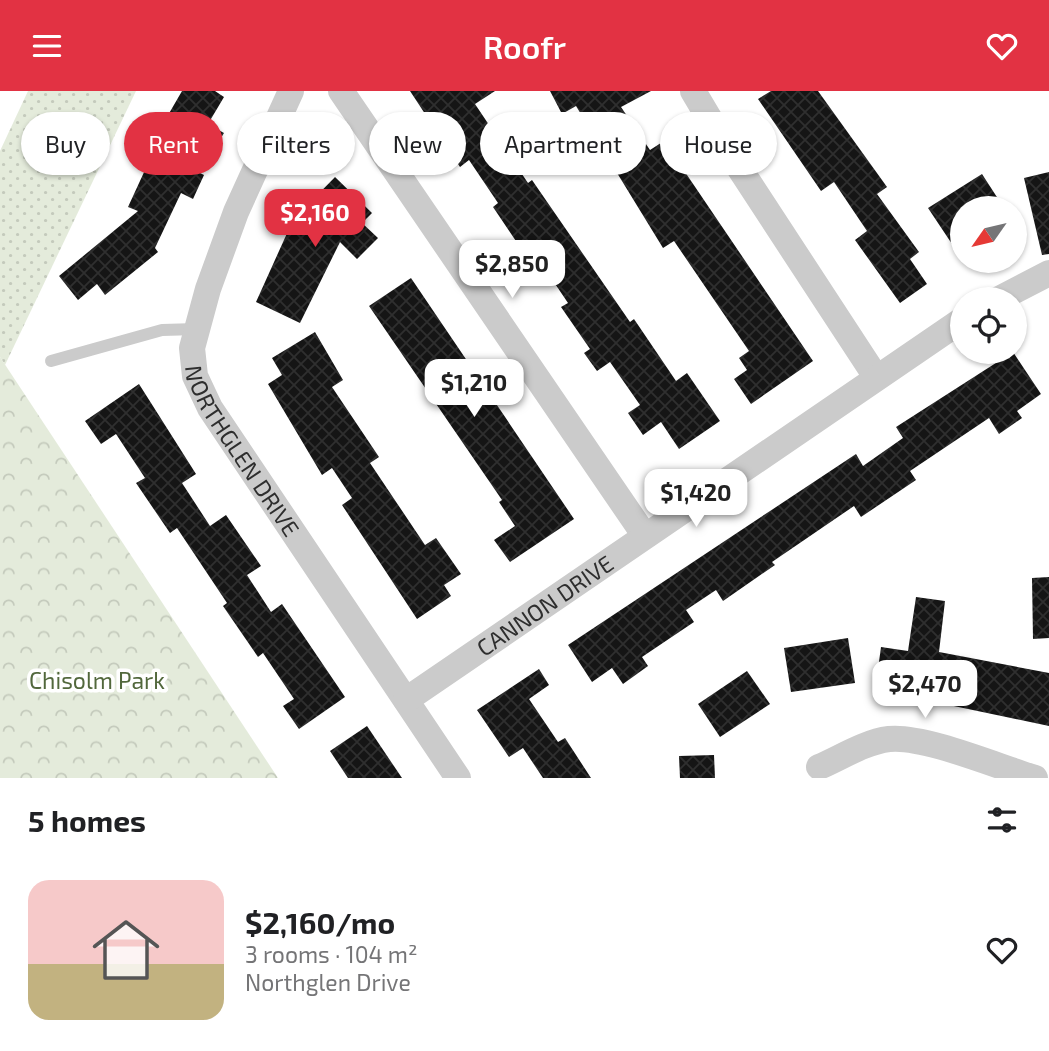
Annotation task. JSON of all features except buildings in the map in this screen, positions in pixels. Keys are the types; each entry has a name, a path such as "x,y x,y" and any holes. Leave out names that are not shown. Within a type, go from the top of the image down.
{"street":[{"name":"NORTHGLEN DRIVE","path":"291,91 236,212 192,348 195,376 210,408 458,778"},
{"path":"341,91 645,536"},
{"path":"692,91 876,377"},
{"path":"1022,287 1049,273"},
{"name":"CANNON DRIVE","path":"406,700 950,328"},
{"path":"819,768 877,741 891,739 916,742 1035,778"}],"lane":[{"path":"51,361 162,330 197,329"}],"green space":[{"path":"28,91 136,91 110,145 110,112 21,112 21,175 96,175 5,365 0,357 0,151"},
{"name":"Chisolm Park","path":"0,357 278,778 0,778"}]}
